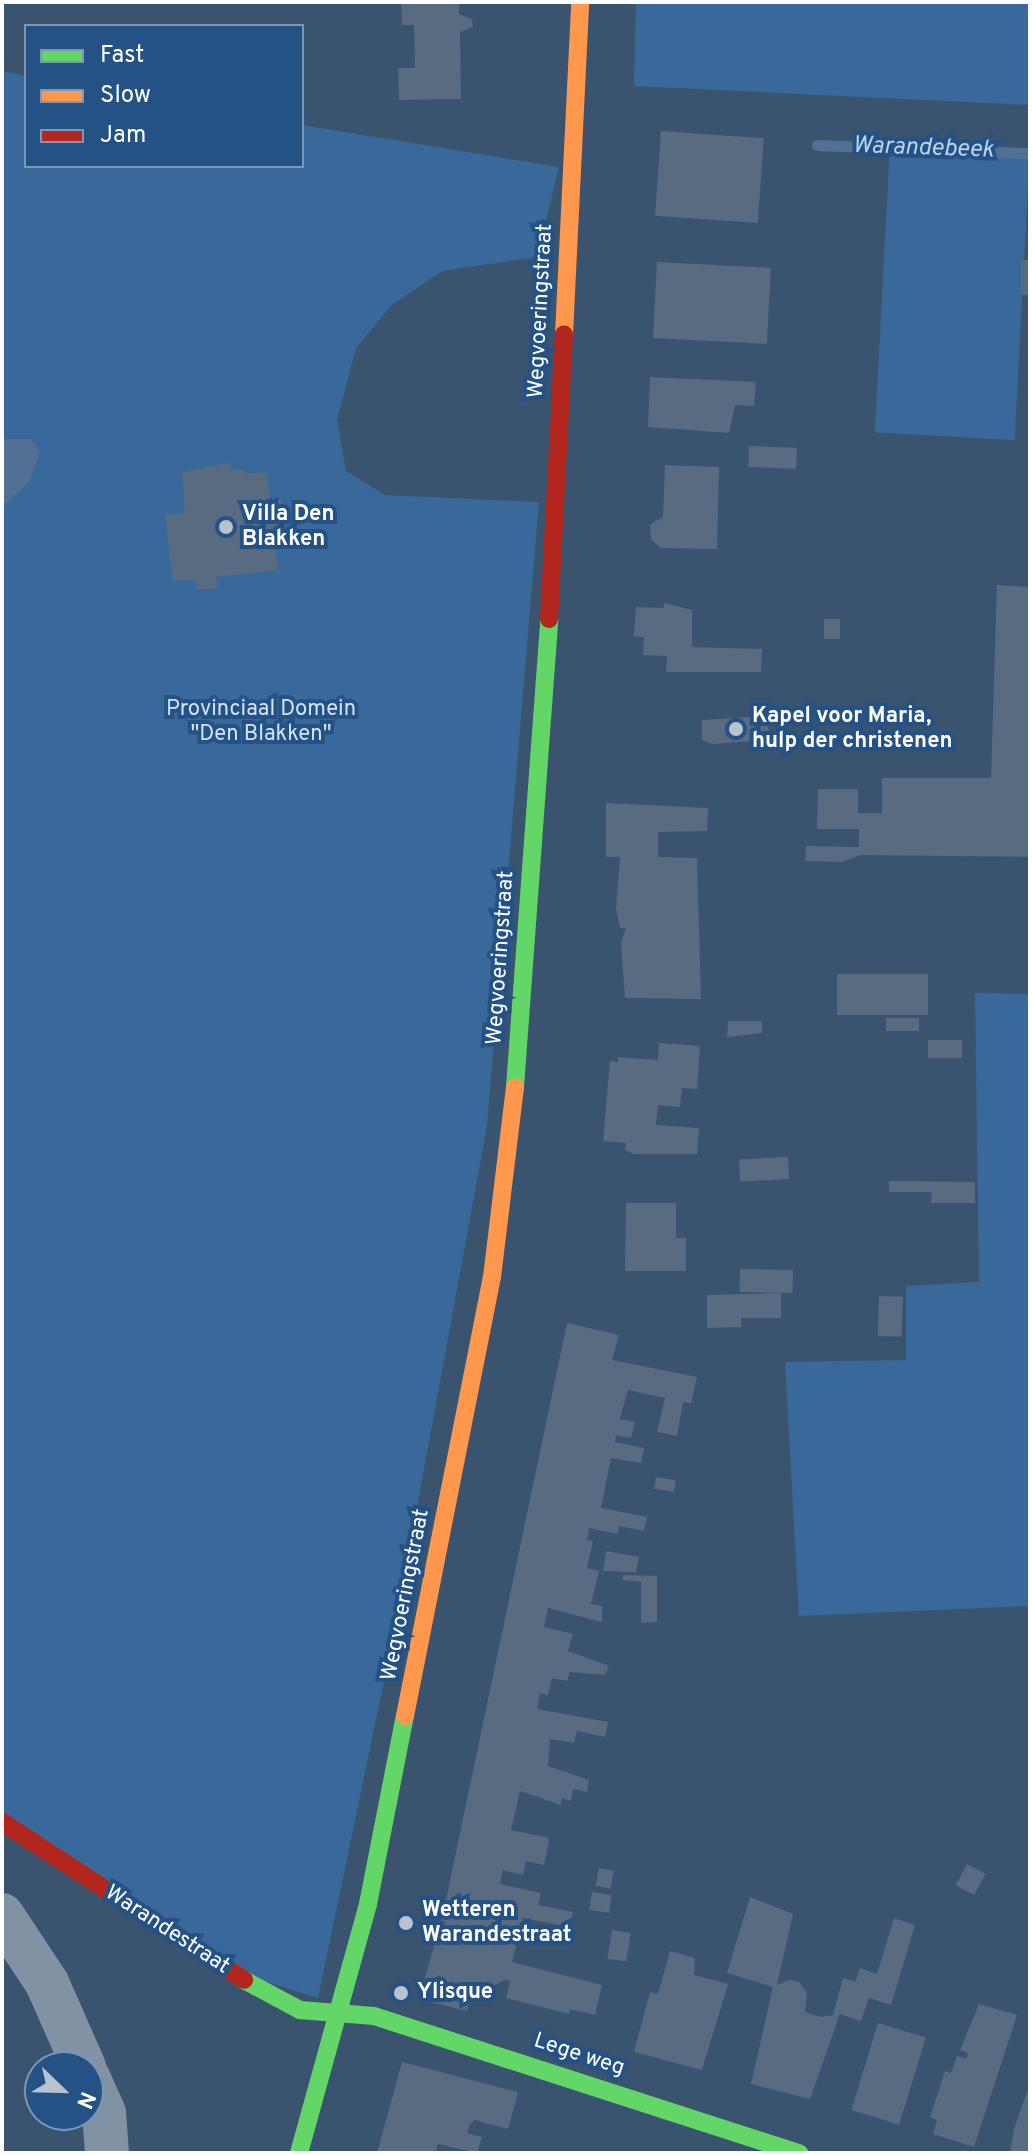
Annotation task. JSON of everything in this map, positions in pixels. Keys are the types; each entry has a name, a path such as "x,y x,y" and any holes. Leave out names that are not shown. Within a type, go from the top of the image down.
{"main road":[{"name":"Wegvoeringstraat","path":"299,2153 342,2011 368,1904 492,1277 512,1128 554,551 580,2"},
{"name":"Warandestraat","path":"2,1822 278,2002 300,2010 342,2011"},
{"name":"Lege weg","path":"342,2011 530,2064 799,2153"}],"street":[{"path":"2,1915 47,1983 77,2051"},
{"path":"104,2113 107,2153"}],"green space":[{"path":"636,2 1030,2 1030,105 634,86"},
{"name":"Provinciaal Domein \"Den Blakken\"","path":"2,71 24,76 24,168 304,168 304,125 559,167 537,257 442,271 392,305 356,348 337,420 346,471 385,495 539,502 487,1126 393,1638 318,1998 247,1976 2,1811"},
{"path":"890,143 1030,150 1015,440 875,433"},
{"path":"975,993 1030,994 1030,1606 799,1616 785,1362 906,1360 906,1286 979,1282"}],"shaded area":[{"path":"2,439 31,439 40,452 29,482 2,507"}],"building":[{"path":"401,2 459,2 459,14 472,19 473,27 460,32 461,99 399,100 398,68 415,68 414,25 402,25"},
{"path":"661,131 764,138 758,223 655,216"},
{"path":"1021,260 1030,260 1030,295 1021,295"},
{"path":"657,262 771,268 767,344 653,338"},
{"path":"650,377 756,382 754,406 735,405 729,433 648,427"},
{"path":"749,446 797,448 796,469 748,467"},
{"name":"Villa Den Blakken","path":"229,463 230,470 244,469 245,474 267,472 270,501 282,499 286,540 274,541 278,570 216,577 219,588 197,590 195,579 173,581 165,515 185,513 182,472"},
{"path":"665,465 719,467 717,549 661,548 651,539 650,525 663,517"},
{"path":"997,585 1030,587 1030,857 860,855 842,862 805,861 806,846 859,847 859,829 817,829 818,789 858,789 858,813 882,813 882,778 991,778"},
{"path":"664,603 692,610 692,647 762,649 761,672 666,672 667,656 643,655 644,637 634,636 636,607 664,608"},
{"path":"824,619 840,619 840,639 824,639"},
{"name":"Kapel voor Maria, hulp der christenen","path":"750,713 766,720 770,734 766,740 712,744 702,740 702,720 750,717"},
{"path":"606,803 708,808 707,831 658,832 658,857 697,858 701,999 625,998 621,943 626,928 620,928 616,908 620,857 606,857"},
{"path":"837,974 928,974 928,1015 837,1015"},
{"path":"886,1018 919,1018 919,1031 886,1031"},
{"path":"728,1021 762,1021 762,1033 727,1037"},
{"path":"928,1040 962,1040 962,1058 928,1058"},
{"path":"659,1043 700,1046 697,1089 682,1088 680,1107 658,1105 656,1125 699,1128 697,1154 635,1154 625,1150 626,1143 603,1141 610,1061 618,1062 618,1057 658,1060"},
{"path":"788,1157 789,1179 740,1182 739,1160"},
{"path":"889,1181 975,1182 975,1203 931,1203 932,1192 889,1192"},
{"path":"626,1203 676,1203 676,1238 686,1238 686,1271 625,1271"},
{"path":"740,1269 793,1270 793,1293 740,1292"},
{"path":"781,1293 781,1318 741,1318 741,1327 707,1328 707,1295"},
{"path":"879,1296 903,1297 902,1337 878,1336"},
{"path":"567,1323 619,1335 612,1360 697,1377 691,1403 683,1402 677,1436 657,1432 665,1398 628,1390 620,1419 635,1422 631,1438 616,1435 615,1442 644,1448 641,1463 611,1458 601,1508 647,1517 644,1531 619,1526 618,1534 589,1528 587,1540 593,1541 587,1568 599,1571 591,1604 602,1606 602,1622 548,1608 544,1627 573,1634 568,1651 609,1666 605,1675 570,1672 567,1681 552,1678 548,1695 540,1693 537,1709 608,1722 605,1737 577,1731 574,1743 550,1739 548,1766 589,1780 587,1792 573,1789 571,1801 562,1798 561,1805 520,1791 511,1830 549,1838 547,1852 544,1865 526,1861 523,1875 503,1870 500,1884 541,1893 538,1905 573,1912 569,1927 523,1918 512,1962 602,1985 595,2015 570,2009 569,2014 506,1998 510,1981 504,1980 483,1992 473,1989 467,2011 426,2001 421,1992 443,1914"},
{"path":"656,1477 676,1480 674,1492 654,1489"},
{"path":"606,1551 639,1557 636,1572 603,1571"},
{"path":"623,1575 657,1576 657,1622 641,1623 641,1582 623,1580"},
{"path":"967,1864 986,1874 974,1895 956,1885"},
{"path":"599,1868 614,1871 610,1889 596,1886"},
{"path":"592,1892 612,1895 609,1913 589,1910"},
{"path":"750,1897 793,1914 777,1985 789,1980 799,1982 807,1993 805,2012 820,2017 833,2015 843,1978 855,1982 860,1968 877,1974 894,1918 915,1925 891,2005 869,1998 861,2021 840,2014 810,2099 751,2084 773,1987 727,1973"},
{"path":"612,1930 631,1933 626,1962 607,1959"},
{"path":"670,1951 695,1958 694,1975 728,1984 702,2070 634,2052 650,1992 658,1994"},
{"path":"979,2004 1017,2015 974,2147 933,2134 937,2120 930,2117 945,2071 951,2073 957,2056 967,2059 968,2053 960,2050"},
{"path":"878,2023 926,2038 899,2125 851,2110"},
{"path":"402,2062 518,2092 508,2129 475,2120 467,2133 482,2137 477,2153 438,2144 435,2153 377,2153"},
{"path":"1029,2086 1030,2153 1010,2153 1014,2129"}],"waterway":[{"name":"Warandebeek","path":"817,145 1030,153"}],"traffic: fast":[{"path":"515,1087 549,619"},
{"path":"299,2153 368,1904 405,1716"},
{"path":"244,1980 300,2010 374,2016 799,2153"}],"traffic: slow":[{"path":"564,334 580,2"},
{"path":"405,1716 492,1277 515,1087"}],"traffic: jam":[{"path":"549,619 564,334"},
{"path":"2,1822 244,1980"}],"place":[{"name":"Villa Den Blakken","path":"226,527"},
{"name":"Kapel voor Maria, hulp der christenen","path":"736,729"},
{"name":"Wetteren Warandestraat","path":"406,1923"},
{"name":"Ylisque","path":"401,1993"}]}
